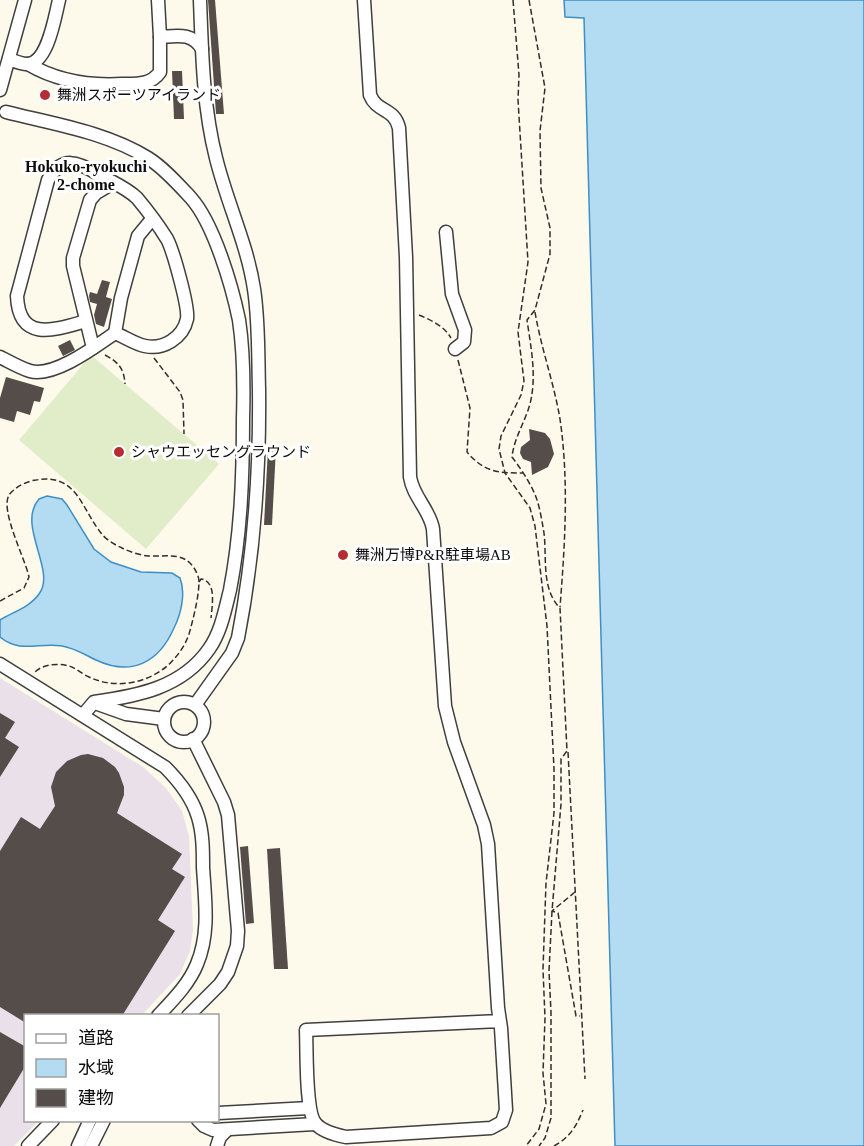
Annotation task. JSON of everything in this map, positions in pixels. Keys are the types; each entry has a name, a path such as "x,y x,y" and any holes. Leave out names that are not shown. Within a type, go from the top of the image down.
{"street":[{"path":"0,90 25,0"},
{"path":"28,64 38,60 45,50 59,0"},
{"path":"9,59 28,64 41,72 87,85 142,84 153,80 160,72 158,0"},
{"path":"195,705 232,653 238,639 255,532 260,442 255,291 246,249 216,158 205,99 200,0"},
{"path":"200,1122 208,1129 227,1130 315,1124 330,1133 346,1137 491,1128 502,1122 506,1110 487,834 449,726 443,684 433,529 430,517 414,492 410,477 406,257 399,128 392,113 375,105 370,95 364,0"},
{"path":"160,37 183,35 191,37 202,49"},
{"path":"6,112 67,127 123,146 150,159 165,172 193,201 208,228 232,290 239,321 245,372 242,507 233,574 218,635 209,650 196,664 174,681 143,694 94,702 83,716"},
{"path":"86,321 51,331 37,329 30,326 21,315 17,296 45,189 52,172 65,164 78,164 134,196 167,240 185,302 187,319 180,333 174,340 160,346 145,346 115,333"},
{"path":"93,348 73,267 73,258 90,200 96,193 113,183"},
{"path":"0,357 32,372 47,371 93,348 115,333 121,298 138,236 152,219"},
{"path":"446,232 452,294 465,330 464,342 455,349"},
{"path":"0,664 165,767 184,789 198,817 202,838 206,920 202,950 188,982 160,1014"},
{"path":"94,702 126,714 164,719"},
{"path":"184,702 195,705 203,716 204,723 193,739 181,741 170,736 166,731 164,719 173,705 184,702"},
{"path":"190,1014 228,972 234,959 238,931 228,815 193,739"},
{"path":"315,1124 309,1108 306,1030 500,1022"},
{"path":"219,1113 309,1108"},
{"path":"28,1146 51,1122"},
{"path":"78,1146 89,1122"},
{"path":"91,1146 103,1122"},
{"path":"217,1146 220,1137 227,1130"}],"path":[{"path":"513,0 528,261 518,332 524,381 521,395 501,436 499,449 505,473 530,508 535,526 547,627 554,769 554,813 546,883 543,969 543,1073 546,1104 539,1129 526,1146"},
{"path":"529,0 545,88 540,131 541,177 550,228 550,254 535,310 527,320 534,385 512,457 536,497 544,531 547,587 553,601 560,608"},
{"path":"535,310 560,421 565,495 565,537 560,608 585,1079"},
{"path":"416,314 447,332 455,349 470,408 466,452 478,465 493,471 524,474"},
{"path":"145,346 180,392 183,400 184,434"},
{"path":"93,348 121,366 125,374 125,384"},
{"path":"0,601 24,588 28,577 6,510 8,497 14,490 29,481 42,479 54,479 73,490 83,502 101,534 116,544 138,554 180,556 189,563 198,576 192,622 184,646 174,659 149,677 118,685 89,677 68,666 54,664 42,666 33,674"},
{"path":"199,582 205,579 210,583 212,594 209,625"},
{"path":"539,1146 545,1138 551,1118 549,971 561,804 561,759 567,751"},
{"path":"552,911 575,892"},
{"path":"552,911 558,913 576,1016 581,1016"},
{"path":"554,1146 563,1141 576,1128 583,1110"}],"shaded area":[{"path":"0,678 143,767 166,788 182,811 189,836 193,930 190,951 180,974 143,1014 24,1014 24,1122 38,1122 14,1146 0,1146"}],"green space":[{"name":"シャウエッセングラウンド","path":"91,355 219,464 146,549 19,440"}],"water":[{"path":"564,0 864,0 864,1146 615,1146 584,18 565,17"},
{"path":"47,496 62,499 94,549 111,562 141,572 172,573 180,578 183,597 179,616 168,640 152,658 133,666 121,667 109,665 67,647 15,645 0,637 0,620 31,602 39,594 43,584 41,561 32,522 33,510 39,499"}],"building":[{"path":"208,0 215,0 224,114 216,114"},
{"path":"172,71 182,71 184,119 174,119"},
{"path":"102,280 110,282 106,297 112,299 104,327 96,324 94,315 97,304 90,302 89,296 90,292 97,294"},
{"path":"70,340 75,350 63,356 58,346"},
{"path":"6,377 44,388 40,402 34,401 30,415 17,411 14,422 0,418 0,398"},
{"path":"529,429 545,433 550,439 554,454 548,467 532,475 531,462 523,459 520,453 521,447 530,440"},
{"path":"268,448 276,448 272,525 264,525"},
{"path":"0,713 15,722 5,738 19,747 0,777"},
{"path":"88,754 103,758 119,773 124,795 117,813 182,854 172,869 185,877 158,920 175,931 123,1014 24,1014 24,1022 0,1007 0,851 21,817 40,829 55,806 51,787 56,772 67,761"},
{"path":"248,846 254,923 246,924 240,847"},
{"path":"280,848 288,969 274,969 267,849"},
{"path":"0,1032 24,1046 24,1068 0,1108"}],"place":[{"name":"舞洲スポーツアイランド","path":"45,95"},
{"name":"シャウエッセングラウンド","path":"119,452"},
{"name":"舞洲万博P&R駐車場AB","path":"343,555"}],"district":[{"name":"Hokuko-ryokuchi 2-chome","path":"86,175"}]}
